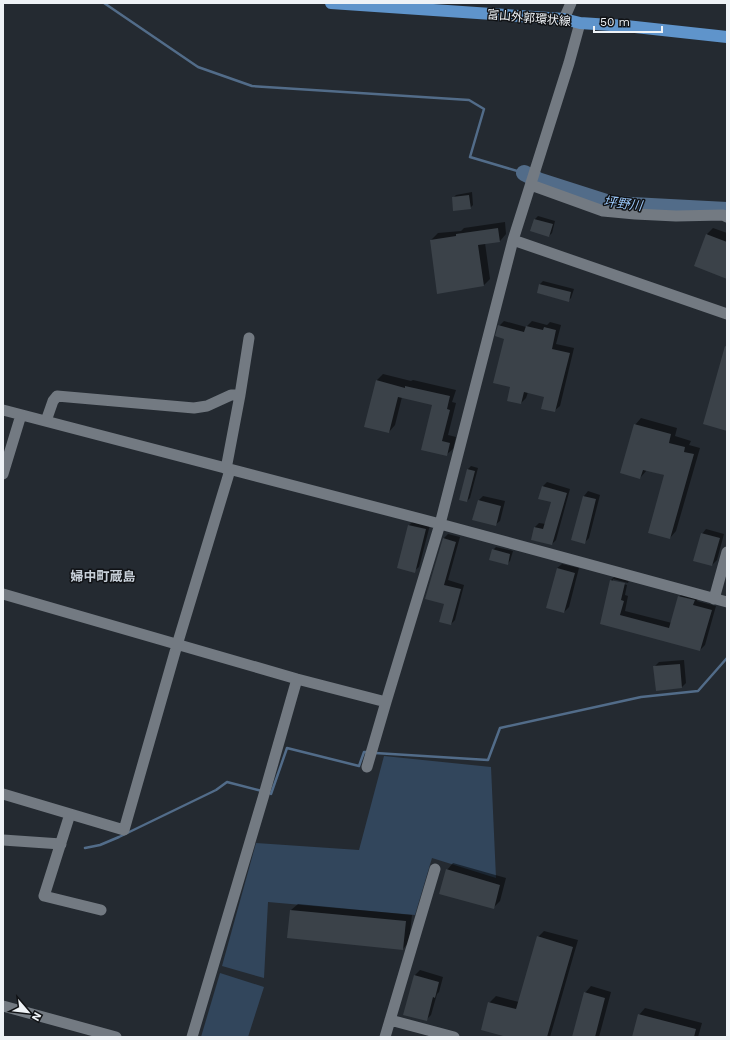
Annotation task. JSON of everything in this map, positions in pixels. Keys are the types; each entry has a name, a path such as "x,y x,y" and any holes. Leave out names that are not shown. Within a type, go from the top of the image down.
{"main road":[{"name":"富山外郭環状線","path":"331,3 466,8 564,19 580,23 626,26 727,37"}],"street":[{"path":"564,19 570,3"},
{"path":"367,767 440,524 513,240 569,63 580,23"},
{"path":"531,185 603,211 676,216 723,215 727,217"},
{"path":"513,240 727,314"},
{"path":"3,794 124,830 228,469 249,338"},
{"path":"46,421 53,401 57,396 194,408 207,406 230,395 240,395"},
{"path":"3,410 440,524 727,602"},
{"path":"3,474 21,415"},
{"path":"714,599 727,552"},
{"path":"3,594 297,679 386,702"},
{"path":"192,1037 259,813 297,679"},
{"path":"70,814 44,896 101,910"},
{"path":"3,840 61,844"},
{"path":"385,1037 435,869"},
{"path":"3,1006 116,1037"},
{"path":"390,1020 454,1037"}],"shaded area":[{"path":"384,756 491,767 496,878 432,858 415,915 268,902 264,978 222,966 256,843 359,850"},
{"path":"220,973 264,987 248,1037 201,1037"}],"building":[{"path":"469,195 471,209 453,211 452,197"},
{"path":"534,219 553,224 549,237 530,231"},
{"path":"498,228 500,242 478,245 484,286 437,294 430,240 456,236 456,234"},
{"path":"706,234 727,242 727,279 694,266"},
{"path":"539,284 571,292 569,302 537,293"},
{"path":"498,325 524,332 526,326 543,330 544,327 556,330 552,349 570,353 555,412 541,409 544,397 524,392 521,404 507,401 510,387 493,383 504,339 495,336"},
{"path":"725,346 727,347 727,431 703,424"},
{"path":"376,380 405,388 405,386 450,396 447,409 450,410 442,441 450,443 447,456 421,450 432,405 398,397 389,433 364,427"},
{"path":"634,424 671,434 669,443 685,447 684,452 694,454 670,539 648,533 664,475 643,470 640,479 620,473"},
{"path":"467,469 475,471 467,502 459,500"},
{"path":"542,486 567,493 552,545 531,540 534,527 543,529 551,502 538,499"},
{"path":"583,496 596,499 585,544 571,540"},
{"path":"478,500 501,506 496,526 472,520"},
{"path":"408,525 426,529 415,573 397,568"},
{"path":"701,533 720,538 712,566 693,561"},
{"path":"443,538 456,542 444,585 461,589 451,625 439,622 444,604 425,599"},
{"path":"492,549 510,554 508,565 489,560"},
{"path":"557,568 575,573 564,613 546,608"},
{"path":"610,580 625,583 621,600 624,601 620,615 669,628 678,596 695,600 693,605 712,610 700,651 600,624"},
{"path":"680,664 682,688 656,691 653,666"},
{"path":"446,869 500,885 494,909 439,894"},
{"path":"290,910 406,921 403,950 287,938"},
{"path":"537,936 573,947 547,1037 507,1037 481,1030 488,1002 516,1009"},
{"path":"414,975 439,982 435,998 433,997 427,1021 403,1015"},
{"path":"584,992 605,998 595,1037 572,1037"},
{"path":"638,1014 696,1029 694,1037 632,1037"}],"waterway":[{"path":"104,3 198,67 252,86 469,100 484,109 470,157 524,173"},
{"name":"坪野川","path":"524,173 538,180 613,204 727,210"},
{"path":"375,753 488,760 500,728 641,697 698,691 727,658"},
{"path":"269,793 271,794 287,748 359,766 364,752 368,752"},
{"path":"85,848 100,845 119,837 216,790 227,782 262,791"}],"district":[{"name":"婦中町蔵島","path":"103,576"}]}
